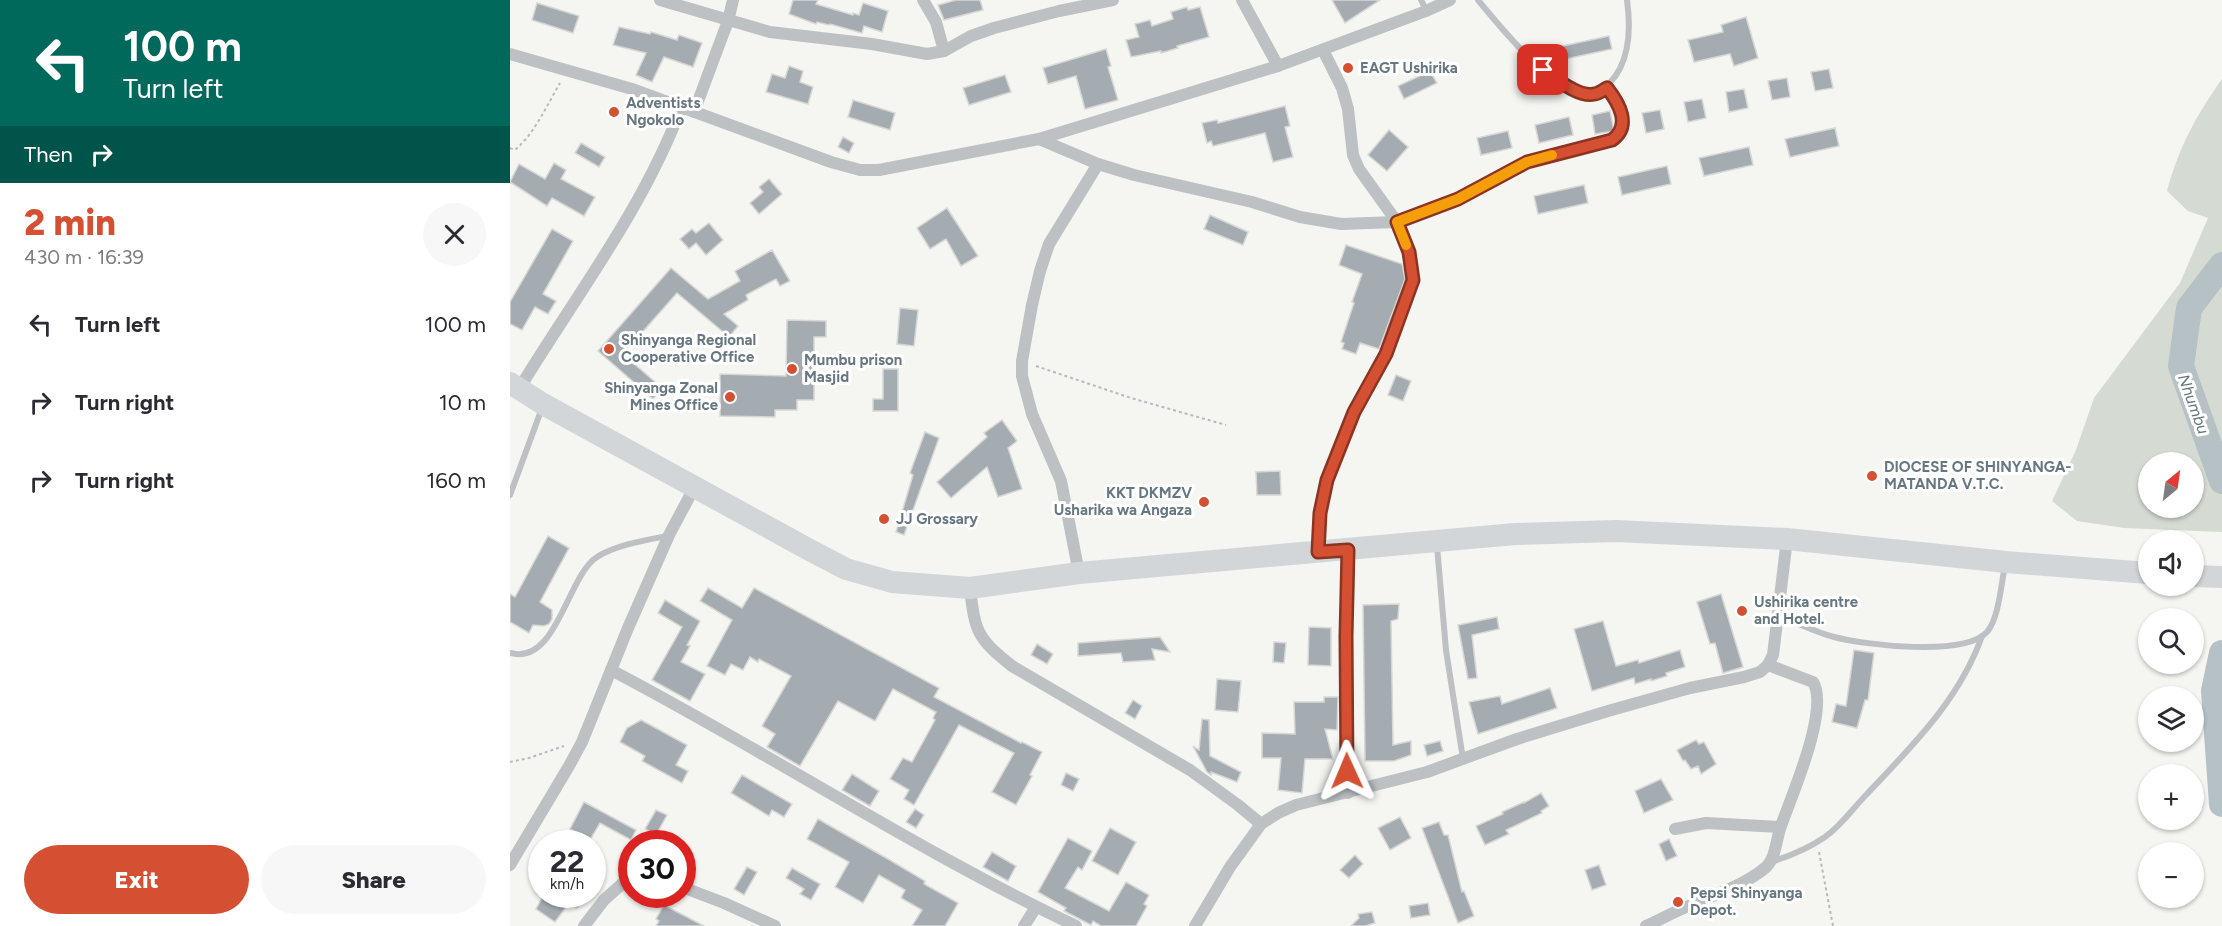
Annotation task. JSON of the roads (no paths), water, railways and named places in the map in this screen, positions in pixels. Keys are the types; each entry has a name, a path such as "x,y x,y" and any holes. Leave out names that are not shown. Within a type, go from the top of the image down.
{"highway":[{"path":"514,386 543,405 694,488 846,568 892,582 970,588 1079,573 1515,534 1616,531 1787,539 2006,562 2138,573"},
{"path":"2204,576 2222,577"}],"street":[{"path":"660,0 770,32 872,44 927,54 944,51 971,36 994,28 1113,0"},
{"path":"694,112 728,21 733,0"},
{"path":"923,0 932,12 944,51"},
{"path":"1242,0 1278,66"},
{"path":"510,54 632,89 831,162 860,170 879,170 1039,139 1278,66 1323,50 1423,5 1450,0"},
{"path":"1318,552 1320,513 1327,480 1354,412 1386,354 1413,280 1409,252 1397,222 1359,169 1353,155 1348,110 1342,88 1323,50"},
{"path":"514,386 602,257 650,178 681,108"},
{"path":"1039,139 1098,164 1134,175 1252,202 1300,217 1341,224 1397,222"},
{"path":"1079,573 1061,481 1032,414 1022,376 1022,361 1034,296 1049,244 1098,164"},
{"path":"510,865 582,742 669,535 694,488"},
{"path":"1195,926 1230,867 1261,824 1278,813 1296,805 1427,772 1517,739 1608,711 1690,688 1760,672 1768,665 1773,655 1787,539"},
{"path":"1348,550 1346,636 1348,793"},
{"path":"970,588 973,616 978,632 992,650 1012,666 1190,770 1261,824"},
{"path":"1646,926 1725,891 1750,878 1771,862 1780,827 1804,766 1813,729 1816,688 1813,682 1768,665"},
{"path":"611,670 676,704 858,810 1036,907 1076,926"},
{"path":"1675,829 1706,823 1780,827"},
{"path":"584,926 604,900 618,888"},
{"path":"696,892 775,926"},
{"path":"1024,926 1036,907"}],"lane":[{"path":"1478,0 1537,63 1564,85 1590,94 1607,88 1620,69 1629,40 1630,16 1627,0"},
{"path":"1397,222 1458,199 1527,162 1612,140 1622,131 1623,122 1616,99 1607,88"},
{"path":"510,495 543,405"},
{"path":"510,653 520,655 540,646 552,632 585,569 596,557 634,542 669,535"},
{"path":"1437,542 1446,650 1463,760"},
{"path":"1778,615 1832,636 1877,644 1952,645 1972,641 1982,636 1991,627 2006,562"},
{"path":"1771,862 1790,856 1816,842 1845,819 1948,704 1971,666 1982,636"}],"waterway":[{"name":"Nhumbu","path":"2222,265 2189,308 2181,366 2222,481"},
{"name":"Nhumbu","path":"2222,653 2214,691 2222,804"}],"place":[{"name":"EAGT Ushirika","path":"1348,68"},
{"name":"Adventists Ngokolo","path":"614,112"},
{"name":"Shinyanga Regional Cooperative Office","path":"609,349"},
{"name":"Mumbu prison Masjid","path":"792,369"},
{"name":"Shinyanga Zonal Mines Office","path":"730,397"},
{"name":"DIOCESE OF SHINYANGA- MATANDA V.T.C.","path":"1872,476"},
{"name":"KKT DKMZV Usharika wa Angaza","path":"1204,502"},
{"name":"JJ Grossary","path":"884,519"},
{"name":"Ushirika centre and Hotel.","path":"1742,611"},
{"name":"Pepsi Shinyanga Depot.","path":"1678,902"}]}
